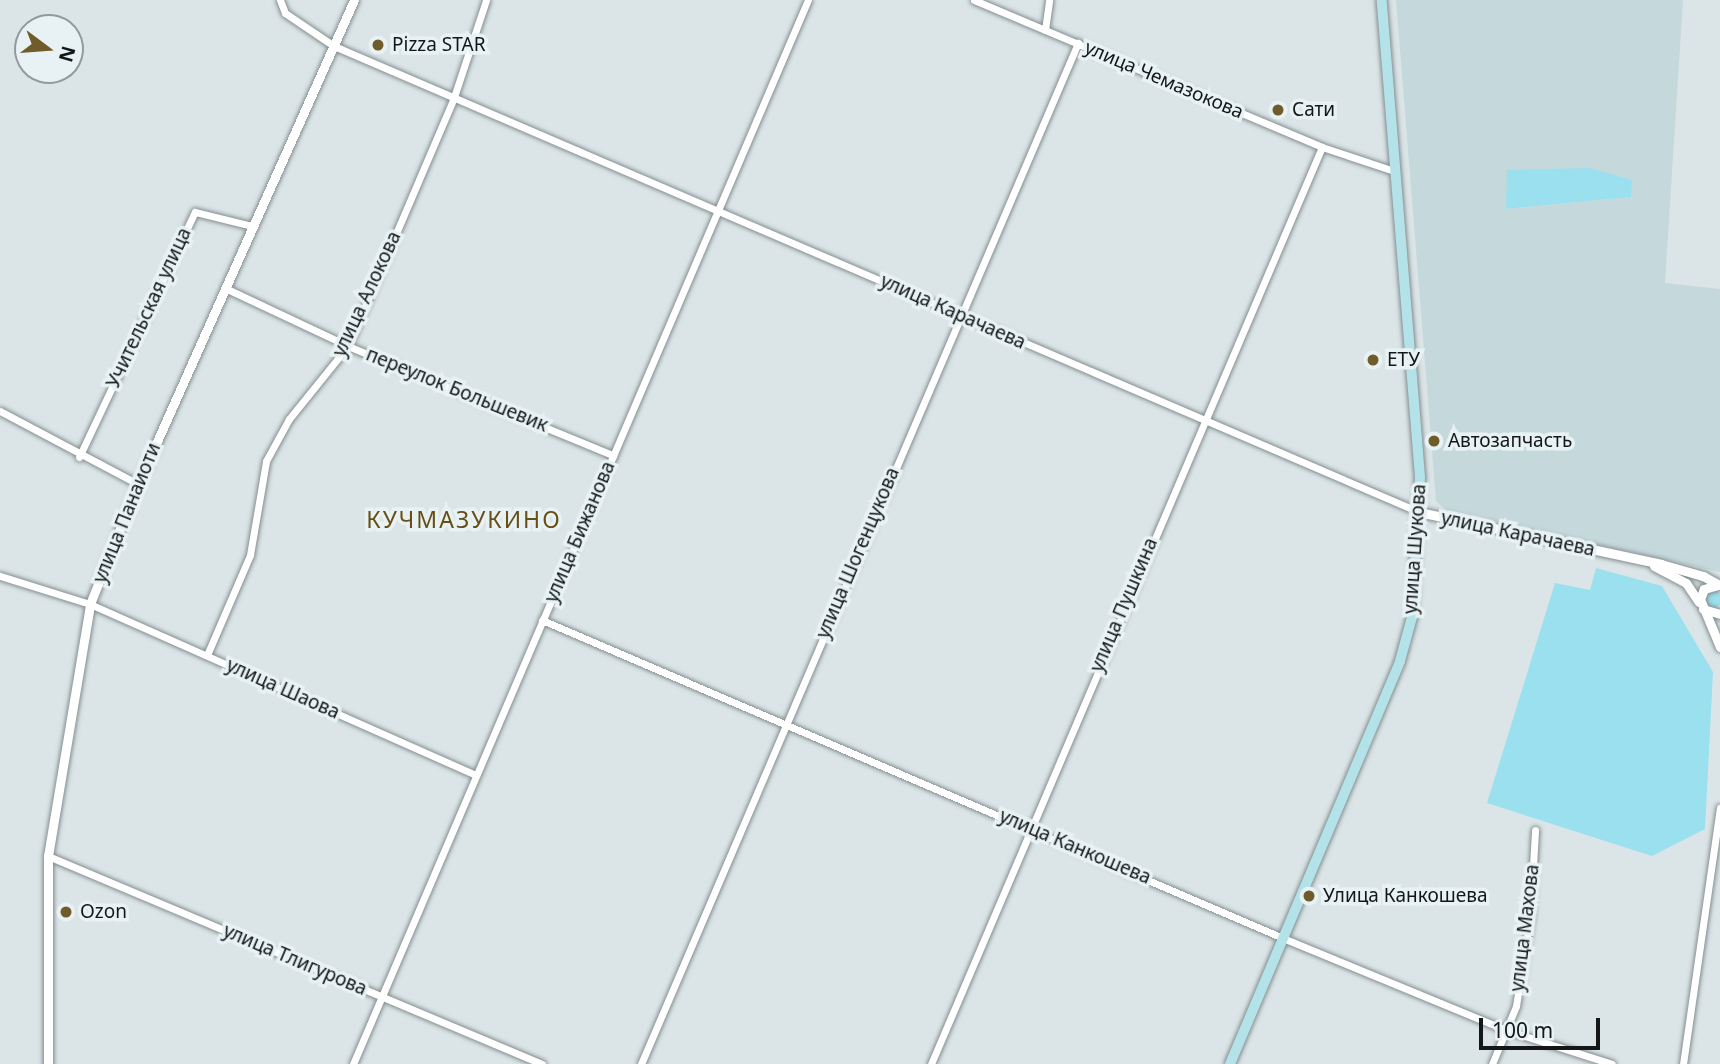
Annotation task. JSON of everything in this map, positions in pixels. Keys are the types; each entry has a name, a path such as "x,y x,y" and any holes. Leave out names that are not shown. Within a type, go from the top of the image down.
{"main road":[{"name":"улица Шукова","path":"1230,1064 1400,661 1412,617 1420,477 1382,0"}],"street":[{"name":"улица Карачаева","path":"280,0 285,13 334,46 1419,512 1703,576 1720,585"},
{"name":"улица Панаиоти","path":"48,1064 48,856 90,604 138,484 354,0"},
{"name":"улица Алокова","path":"207,655 250,555 266,461 289,419 348,346 453,97 486,0"},
{"name":"улица Бижанова","path":"353,1064 808,0"},
{"name":"улица Чемазокова","path":"974,0 1322,147 1394,171"},
{"path":"1045,30 1049,0"},
{"name":"улица Шогенцукова","path":"641,1064 789,726 804,680 1077,43"},
{"name":"улица Пушкина","path":"931,1064 1202,421 1322,147"},
{"name":"Учительская улица","path":"79,457 195,212 252,226"},
{"name":"переулок Большевик","path":"225,288 348,346 613,455"},
{"path":"0,411 79,457 138,484"},
{"path":"1653,565 1686,583 1709,614 1720,614"},
{"name":"улица Шаова","path":"0,576 90,604 475,775"},
{"path":"1720,585 1704,589 1701,605 1720,648"},
{"name":"улица Канкошева","path":"542,620 1031,827 1283,938 1506,1030 1612,1064"},
{"path":"1682,1064 1720,808"},
{"name":"улица Махова","path":"1492,1064 1516,1006 1530,918 1535,830"},
{"name":"улица Тлигурова","path":"48,856 542,1064"}],"shaded area":[{"name":"Автозапчасть","path":"1396,0 1683,0 1665,283 1720,289 1720,572 1446,510 1436,501","holes":["1507,170 1631,197 1507,209"]},
{"path":"1590,168 1632,180 1631,197 1506,209 1507,170"},
{"path":"1596,568 1662,586 1713,672 1705,829 1652,856 1487,803 1555,583 1590,590"},
{"path":"1713,590 1719,593 1722,599 1719,605 1713,608 1707,605 1704,599 1707,593"}],"place":[{"name":"Pizza STAR","path":"378,45"},
{"name":"Сати","path":"1278,110"},
{"name":"ЕТУ","path":"1373,360"},
{"name":"Автозапчасть","path":"1434,441"},
{"name":"Улица Канкошева","path":"1309,896"},
{"name":"Ozon","path":"66,912"}],"district":[{"name":"КУЧМАЗУКИНО","path":"464,519"}]}
